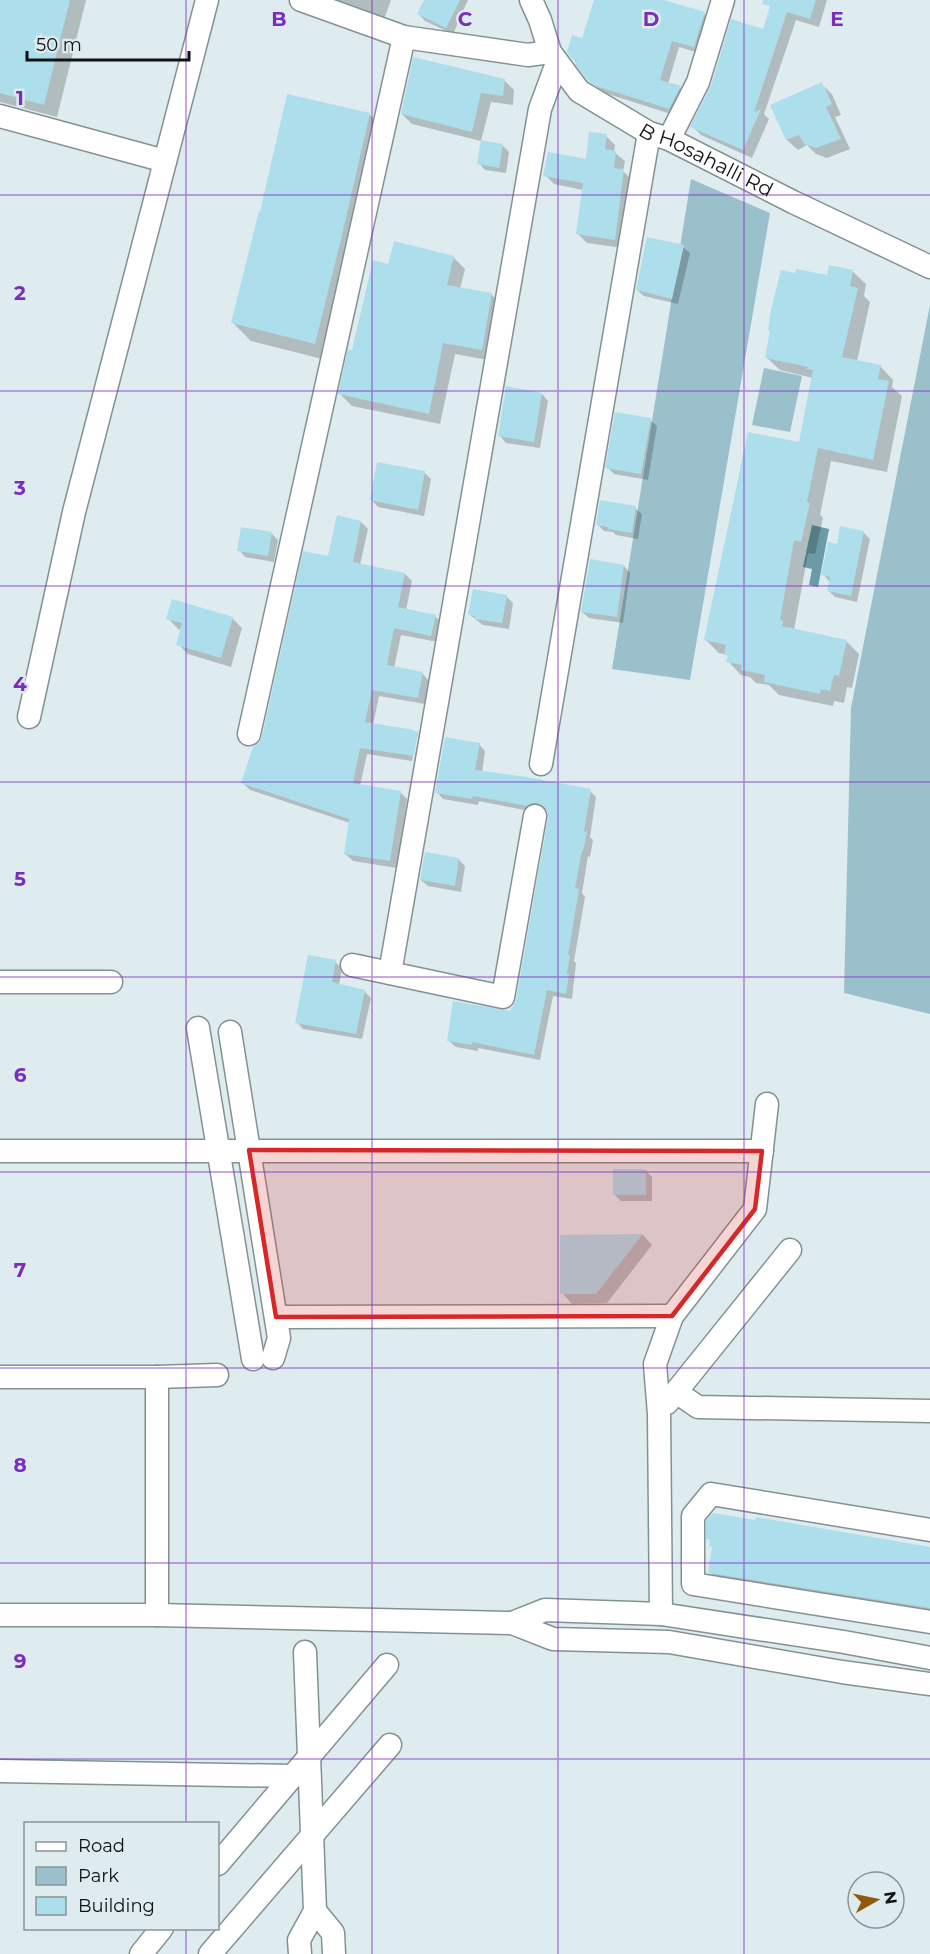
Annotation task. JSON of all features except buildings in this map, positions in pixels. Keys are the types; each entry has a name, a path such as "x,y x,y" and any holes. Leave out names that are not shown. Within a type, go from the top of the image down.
{"street":[{"path":"28,717 74,512 207,0"},
{"path":"301,0 404,37 554,58 540,109 390,973"},
{"name":"B Hosahalli Rd","path":"531,0 554,58 579,92 659,136 930,267"},
{"path":"541,764 659,136 698,82 723,0"},
{"path":"249,734 404,37"},
{"path":"0,116 165,160"},
{"path":"352,965 503,997 535,816"},
{"path":"0,982 111,982"},
{"path":"198,1028 219,1150 263,1358 279,1338 230,1032"},
{"path":"661,1614 659,1413 655,1364 672,1316 755,1209 767,1104"},
{"path":"0,1151 762,1151"},
{"path":"659,1413 790,1250"},
{"path":"276,1317 672,1316"},
{"path":"0,1377 218,1375"},
{"path":"157,1377 157,1615"},
{"path":"676,1392 698,1407 930,1411"},
{"path":"930,1530 711,1494 693,1516 693,1584 930,1622"},
{"path":"512,1623 545,1610 661,1614 844,1642 930,1658"},
{"path":"0,1615 157,1615 512,1623 553,1639 669,1642 842,1672 930,1684"},
{"path":"842,1672 844,1642"},
{"path":"300,1954 299,1940 315,1911 305,1652"},
{"path":"219,1863 387,1665"},
{"path":"210,1954 390,1744"},
{"path":"0,1771 292,1776"},
{"path":"315,1911 333,1934 334,1954"},
{"path":"141,1954 161,1930"}],"highlighted area":[{"path":"249,1150 762,1151 755,1209 672,1316 276,1317"}],"green space":[{"path":"691,179 770,213 690,680 612,669"},
{"path":"930,305 930,1014 844,993 851,708"},
{"path":"764,368 802,376 790,432 752,425"}],"shaded area":[{"path":"812,525 829,529 818,587 809,585 812,569 803,567"}]}
